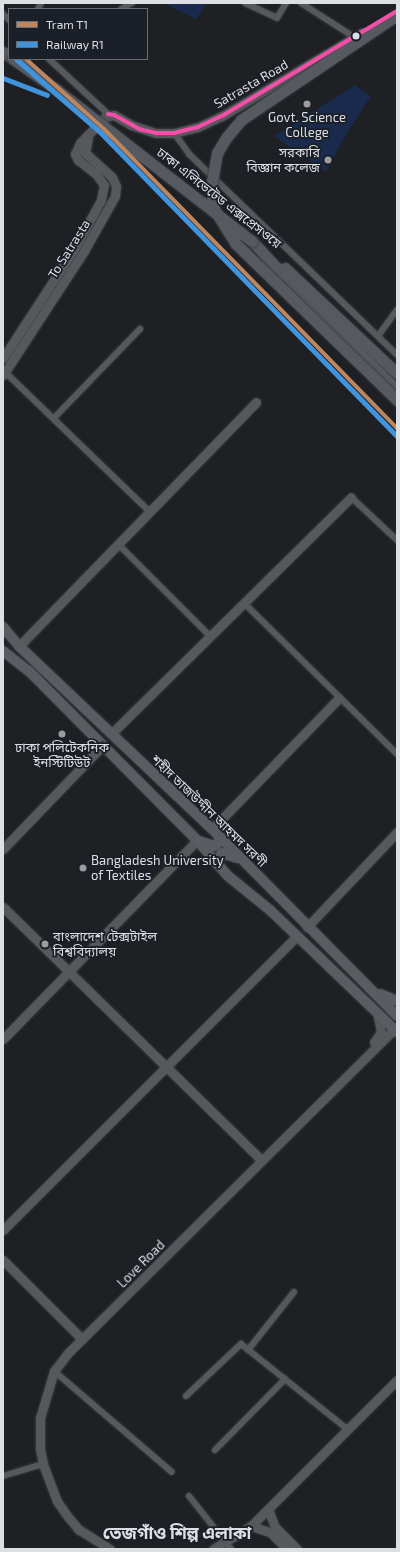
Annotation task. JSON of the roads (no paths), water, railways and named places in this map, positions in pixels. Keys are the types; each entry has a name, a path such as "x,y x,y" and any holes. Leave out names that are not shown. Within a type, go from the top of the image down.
{"highway":[{"path":"397,15 241,120 226,138 218,153 211,186 216,213 235,242 397,400"},
{"name":"ঢাকা এলিভেটেড এক্সপ্রেসওয়ে","path":"14,60 57,90 252,241 305,286 397,373"},
{"path":"252,241 310,304 397,390"}],"main road":[{"name":"শহীদ তাজউদ্দীন আহমদ সরণী","path":"3,627 19,646 215,833 354,974 396,1022"},
{"path":"6,640 19,646"},
{"path":"4,654 29,671 197,840 228,876 297,936 377,1012 396,1022"},
{"path":"197,840 214,846 219,842 215,833"},
{"path":"216,862 222,853 240,860"},
{"path":"354,974 362,975 387,998 397,1001"}],"street":[{"path":"123,8 132,3"},
{"path":"245,3 276,18 286,3"},
{"path":"301,3 354,37"},
{"name":"Satrasta Road","path":"108,114 148,131 174,133 198,127 222,116 397,11"},
{"path":"3,358 76,246 97,209 104,192 101,179 75,156 76,148 108,114 53,60"},
{"path":"174,133 189,154 397,355"},
{"path":"88,137 85,153 112,177 116,186 115,196 104,192"},
{"name":"To Satrasta","path":"4,373 84,251 115,196"},
{"path":"76,246 84,251"},
{"path":"378,336 397,310"},
{"path":"54,418 140,329"},
{"path":"4,373 54,418 151,513"},
{"path":"19,646 151,513 256,402"},
{"path":"111,734 351,497 397,540"},
{"path":"119,545 210,636"},
{"path":"244,603 397,754"},
{"path":"215,833 339,698"},
{"path":"3,849 102,746"},
{"path":"307,926 397,832"},
{"path":"3,1039 197,840"},
{"path":"3,907 261,1160"},
{"path":"3,1230 297,936"},
{"path":"345,1078 352,1064 381,1035 377,1012"},
{"name":"Love Road","path":"110,1549 79,1530 68,1517 57,1501 43,1464 40,1444 40,1418 54,1371 82,1339 345,1078 396,1022"},
{"path":"3,1260 82,1339"},
{"path":"248,1350 294,1292"},
{"path":"186,1396 241,1344 347,1428"},
{"path":"54,1371 172,1472"},
{"path":"215,1450 285,1379"},
{"path":"213,1549 229,1546 251,1526 347,1428 397,1380"},
{"path":"3,1476 43,1464"},
{"path":"189,1496 229,1546"},
{"path":"268,1509 272,1530 287,1549"},
{"path":"251,1526 272,1530 297,1549"}],"tram line":[{"name":"T1","path":"27,60 104,129 397,428"}],"rail line":[{"name":"R1","path":"17,60 101,133 397,436"},
{"name":"R1","path":"3,78 47,95"}],"place":[{"name":"Govt. Science College","path":"307,104"},
{"name":"সরকারি বিজ্ঞান কলেজ","path":"328,160"},
{"name":"ঢাকা পলিটেকনিক ইনস্টিটিউট","path":"62,734"},
{"name":"Bangladesh University of Textiles","path":"83,868"},
{"name":"বাংলাদেশ টেক্সটাইল বিশ্ববিদ্যালয়","path":"45,944"}],"district":[{"name":"তেজগাঁও শিল্প এলাকা","path":"177,1533"}]}
